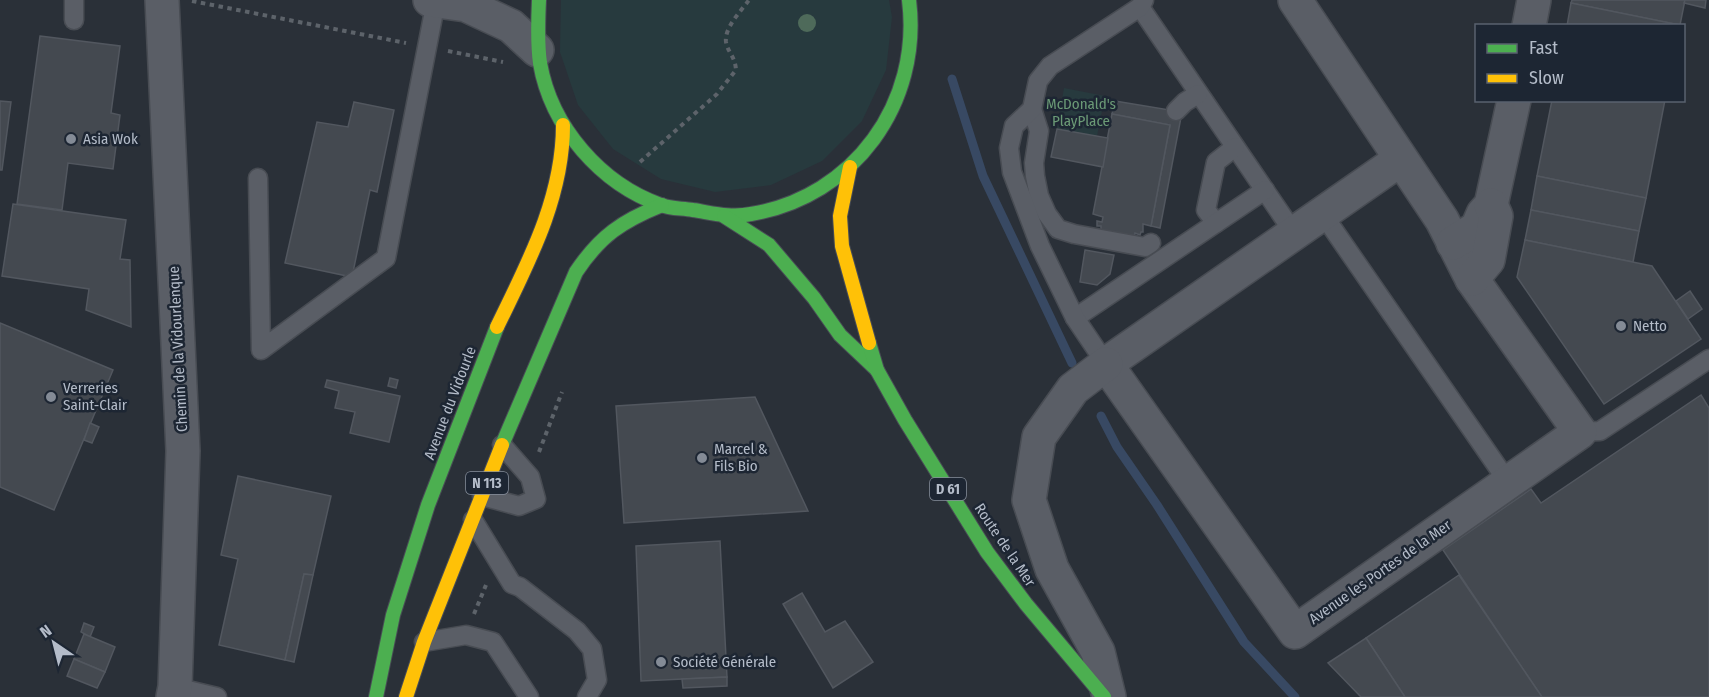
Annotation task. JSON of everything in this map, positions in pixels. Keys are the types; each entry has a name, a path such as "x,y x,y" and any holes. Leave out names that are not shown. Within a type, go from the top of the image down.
{"main road":[{"path":"539,0 536,16 539,60 546,89 563,124 582,151 632,192 662,205 724,216 758,212 791,203 822,188 850,167 877,136 898,100 909,61 917,7"},
{"name":"Avenue du Vidourle","path":"376,697 393,615 428,506 496,330 532,255 553,199 564,150 563,124"},
{"name":"Route de la Mer","path":"850,167 840,216 842,246 877,370 905,420 987,552 1026,604 1104,697"},
{"name":"N 113","path":"406,697 424,642 502,445 576,272 590,249 608,231 636,215 662,205"},
{"name":"Route de la Mer","path":"724,216 769,245 814,298 840,335 877,370"}],"street":[{"name":"Chemin de la Vidourlenque","path":"162,0 183,450 174,692"},
{"path":"433,0 466,5 511,26 539,60"},
{"path":"1295,0 1442,220 1472,279 1580,432"},
{"path":"1529,24 1534,0"},
{"path":"1453,243 1477,228 1483,214 1491,205 1514,102"},
{"path":"1109,697 1098,652 1052,569 1029,500 1039,437 1073,389 1401,159"},
{"path":"1472,279 1488,260 1496,216 1491,205"},
{"name":"Avenue les Portes de la Mer","path":"1106,364 1295,632 1580,432"}],"lane":[{"path":"74,0 74,20"},
{"path":"258,178 261,350 386,258 427,47 433,0"},
{"path":"1163,260 1153,235 1145,246 1074,234 1058,229 1047,214 1039,196 1034,163 1039,131 1032,109 1038,81 1050,66 1142,3 1198,94 1294,233"},
{"path":"1176,111 1198,94"},
{"path":"1032,109 1014,126 1009,148 1012,172 1040,246 1075,318 1106,364"},
{"path":"1216,223 1206,210 1216,162 1235,147"},
{"path":"1075,318 1265,190"},
{"path":"1322,213 1508,482"},
{"path":"1580,432 1600,431 1709,359"},
{"path":"482,496 519,506 536,499 530,477 502,445"},
{"path":"473,520 512,584 520,587 577,631 592,649 597,680 587,697"},
{"path":"424,642 466,635 493,642 529,697"},
{"path":"174,692 217,697"}],"path":[{"path":"189,0 427,47 539,60"},
{"path":"615,180 717,94 736,70 735,60 726,44 726,34 749,0"}],"green space":[{"path":"561,0 889,0 892,17 886,70 862,121 822,161 771,185 715,192 661,179 613,149 578,105 560,52"},
{"name":"McDonald's PlayPlace","path":"1064,88 1105,96 1097,136 1057,129"}],"building":[{"path":"1572,0 1685,0 1680,24 1571,3"},
{"path":"1685,0 1706,0 1705,8 1684,3"},
{"path":"1571,3 1675,24 1567,24"},
{"name":"Asia Wok","path":"40,36 120,46 111,113 120,115 113,169 68,163 62,210 17,204"},
{"path":"0,101 11,102 2,170 0,170"},
{"path":"1115,101 1182,112 1160,228 1151,226 1170,125 1112,114"},
{"path":"354,102 394,110 377,192 370,190 352,277 285,263 317,122 348,127"},
{"path":"1552,102 1665,102 1646,198 1537,176"},
{"path":"1112,114 1170,125 1151,226 1143,224 1143,232 1140,235 1135,233 1133,241 1101,233 1101,226 1097,226 1097,221 1102,222 1103,217 1093,214"},
{"path":"1057,129 1108,138 1103,167 1051,157"},
{"path":"1537,176 1646,198 1639,231 1531,210"},
{"path":"13,204 126,220 120,259 130,260 131,327 86,310 89,289 2,276"},
{"path":"1531,210 1639,231 1633,262 1525,240"},
{"name":"Netto","path":"1525,240 1652,266 1701,339 1604,404 1517,277"},
{"path":"1085,250 1114,255 1110,274 1097,285 1080,282"},
{"path":"1690,291 1702,309 1688,319 1676,301"},
{"name":"Verreries Saint-Clair","path":"0,323 113,370 54,510 0,487"},
{"path":"390,378 398,380 396,388 388,386"},
{"path":"327,380 400,396 389,442 350,433 355,412 335,408 339,391 325,387"},
{"path":"1701,395 1709,408 1709,697 1542,697 1443,550 1531,489 1541,503"},
{"name":"Marcel & Fils Bio","path":"755,397 808,511 624,523 616,406"},
{"path":"90,423 99,427 92,443 84,440"},
{"path":"238,476 331,496 313,575 304,574 285,660 219,645 238,559 221,555"},
{"path":"720,541 727,677 641,681 636,546"},
{"path":"304,574 313,575 294,662 285,660"},
{"path":"1459,575 1542,697 1405,697 1366,638"},
{"path":"802,593 825,632 845,621 873,662 833,688 783,604"},
{"path":"84,623 94,627 90,637 81,632"},
{"path":"84,634 115,647 105,672 74,659"},
{"path":"1366,638 1405,697 1361,697 1328,663"},
{"path":"74,659 105,672 97,688 67,676"},
{"path":"727,677 727,686 683,688 682,679"}],"waterway":[{"path":"952,79 983,176 1072,363"},
{"path":"1101,416 1117,447 1157,505 1244,642 1295,697"}],"traffic: fast":[{"path":"539,0 539,55 546,87 567,131 582,150 599,168 618,183 639,195 673,208 722,215 751,214 788,204 821,188 850,166 873,139 892,108 904,74 910,38 909,0"},
{"path":"502,445 576,272 603,239 613,231 635,217 662,205"},
{"path":"724,216 769,245 814,298 840,335 877,370"},
{"path":"376,697 393,615 428,505 497,327"},
{"path":"869,343 877,370 905,420 987,552 1026,604 1104,697"}],"traffic: slow":[{"path":"497,327 542,229 557,178 563,125"},
{"path":"850,167 840,216 842,246 869,343"},
{"path":"406,697 424,642 502,445"}],"place":[{"name":"Asia Wok","path":"71,139"},
{"name":"Netto","path":"1621,326"},
{"name":"Verreries Saint-Clair","path":"51,397"},
{"name":"Marcel & Fils Bio","path":"702,458"},
{"name":"Société Générale","path":"661,662"}]}
